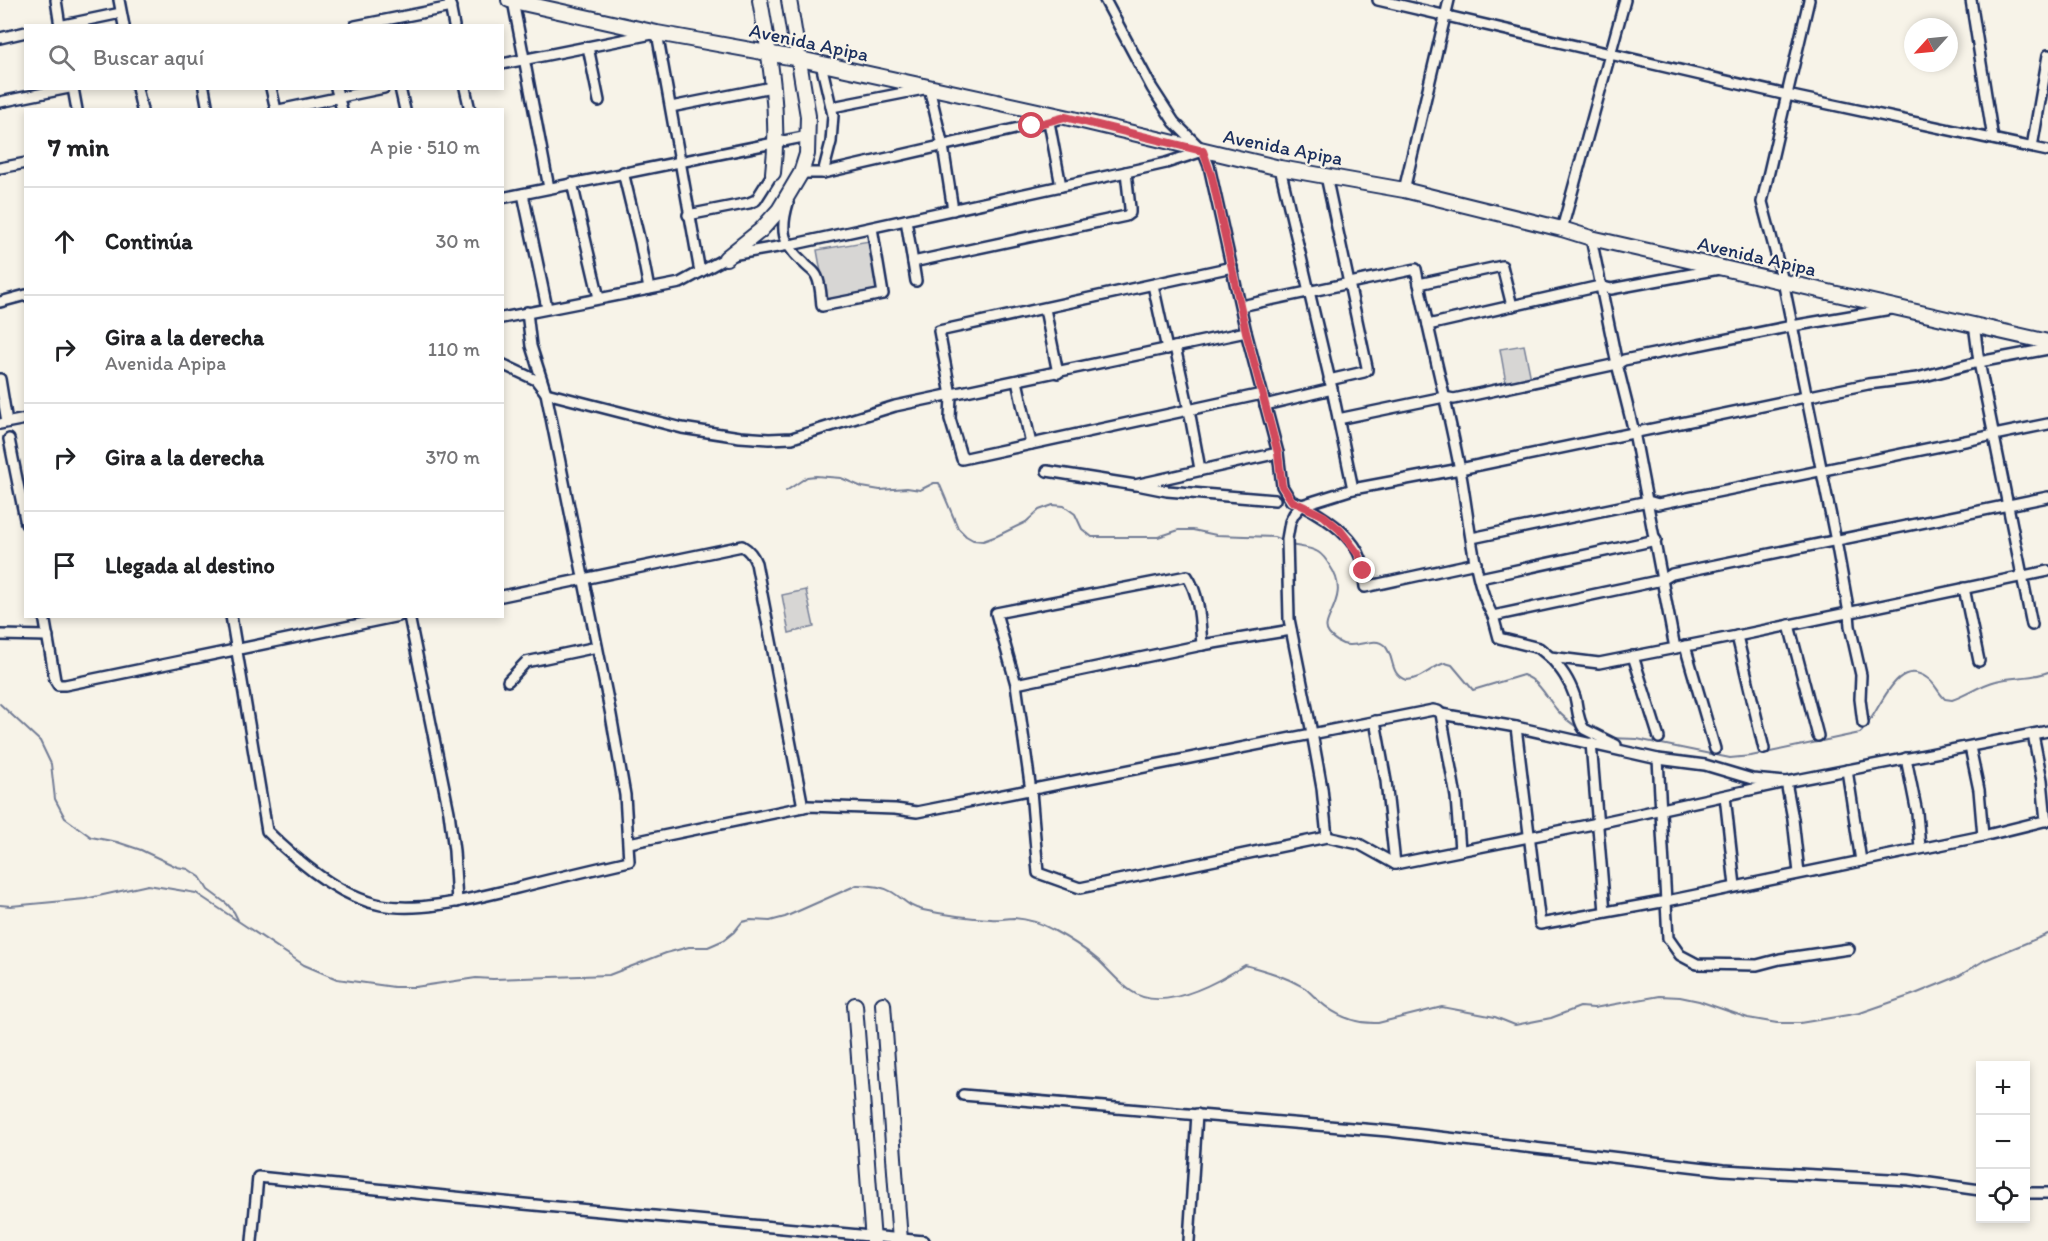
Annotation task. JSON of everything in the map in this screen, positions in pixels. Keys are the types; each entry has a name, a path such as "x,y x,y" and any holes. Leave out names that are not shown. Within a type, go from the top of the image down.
{"street":[{"path":"56,0 60,24"},
{"path":"119,0 124,24"},
{"path":"688,215 756,200 773,173 777,141 769,53 760,0"},
{"path":"504,318 680,283 726,258 761,230 790,192 801,173 807,154 808,116 789,0"},
{"path":"1106,0 1152,88 1174,122 1203,151 1212,177 1246,332 1278,453 1282,486 1286,494 1292,501 1324,516 1340,530 1354,547 1361,561 1365,587 1476,563"},
{"path":"1377,0 1787,95 2048,151"},
{"path":"1404,190 1449,0"},
{"path":"1562,229 1625,0"},
{"path":"1809,0 1762,202 1783,281 1836,541 1850,626 1861,675 1860,699 1863,723"},
{"path":"1971,0 1993,139"},
{"path":"511,1 525,60 549,188"},
{"name":"Avenida Apipa","path":"511,1 657,33 800,59 1065,117 1280,168 1404,190 1591,238 2048,342"},
{"path":"372,24 388,22 450,3 454,24"},
{"path":"65,24 121,12"},
{"path":"0,38 24,32"},
{"path":"504,64 657,33 700,272"},
{"path":"588,47 599,100"},
{"path":"2032,147 2048,55"},
{"path":"821,64 832,107 831,142 823,173"},
{"path":"671,107 772,87"},
{"path":"832,107 929,88 943,146 953,210"},
{"path":"0,102 61,90"},
{"path":"72,90 76,108"},
{"path":"137,90 142,108"},
{"path":"204,90 208,108"},
{"path":"272,90 276,108"},
{"path":"284,108 338,93 366,90"},
{"path":"400,90 405,108"},
{"path":"465,90 470,108"},
{"path":"338,93 342,108"},
{"path":"801,173 823,173 1065,117"},
{"path":"1049,122 1060,186"},
{"path":"504,198 679,160 808,136"},
{"path":"726,258 1126,172 1166,163 1203,151"},
{"path":"0,168 24,163"},
{"path":"1280,168 1353,489"},
{"path":"623,172 649,289"},
{"path":"913,262 1126,216 1130,213 1130,208 1126,172"},
{"path":"1265,405 1367,370 1326,176"},
{"path":"572,183 599,298"},
{"path":"790,192 782,221 787,245 815,273 822,306 883,294 872,228"},
{"path":"523,194 547,308"},
{"path":"906,220 916,281"},
{"path":"1591,238 1617,364 1634,432 1675,648"},
{"path":"1419,284 1502,266 1512,306"},
{"path":"1232,267 939,331 951,395 950,419 962,459 1262,394"},
{"path":"1428,325 1600,286 1611,289 1724,268"},
{"path":"1241,306 1416,269 1460,469 1476,563 1486,605 1493,616 1499,638 1539,648 1550,657 1566,674 1584,729 1630,752"},
{"path":"1153,285 1189,411 1200,470"},
{"path":"0,302 24,296"},
{"path":"1338,419 1444,397 1454,399 1617,364 1624,360 1899,307"},
{"path":"1045,309 1058,373"},
{"path":"231,618 267,831 283,847 335,885 360,898 381,905 404,907 457,902 629,861 625,795 546,393 531,346 527,312"},
{"path":"1974,324 1979,362 2032,625"},
{"path":"504,365 536,380 546,393 673,426 740,437 792,438 895,406 1246,332"},
{"path":"1328,837 1322,788 1291,630 1287,539 1290,522 1302,505 1353,489 1868,384 1917,378 1979,362 2048,349"},
{"path":"0,379 4,423 24,419"},
{"path":"1017,381 1031,444"},
{"path":"1472,538 1648,501 1658,504 1821,472 2048,424"},
{"path":"9,440 24,514"},
{"path":"1135,485 1278,453"},
{"path":"1047,471 1167,491 1275,500"},
{"path":"1493,616 1662,580 1672,574 2048,497"},
{"path":"1480,578 1656,540"},
{"path":"504,596 742,546 748,550 753,556 758,572 803,807"},
{"path":"1550,657 1599,663 2048,571"},
{"path":"1202,645 1198,607 1194,590 1187,576 996,614 1016,684 1031,791 1038,873 1080,888 1328,837 1359,844 1395,864 1786,782 2048,731"},
{"path":"1964,588 1980,661"},
{"path":"44,618 55,680 58,685 238,651 390,618"},
{"path":"409,618 449,812 457,902"},
{"path":"1789,625 1818,736"},
{"path":"1016,684 1202,645 1291,630"},
{"path":"0,635 48,636"},
{"path":"1737,636 1764,749"},
{"path":"1685,646 1715,749"},
{"path":"508,681 526,662 597,648"},
{"path":"1633,656 1659,738"},
{"path":"629,843 803,807 895,809 917,812 1433,710 1441,714 1516,727 1658,759 1705,765 1752,779 1786,782"},
{"path":"1441,714 1456,797 1460,850"},
{"path":"1375,721 1386,781 1395,864"},
{"path":"1516,727 1540,924 1667,901 1983,836 2047,820 2033,734"},
{"path":"1591,743 1605,912"},
{"path":"1970,747 1979,789 1983,836"},
{"path":"1906,758 1917,813 1920,848"},
{"path":"1658,759 1668,938 1680,955 1697,964 1757,965 1780,958 1849,949"},
{"path":"1847,770 1861,861"},
{"path":"1786,782 1799,873"},
{"path":"1725,796 1735,886"},
{"path":"883,1004 900,1240"},
{"path":"855,1005 873,1239"},
{"path":"963,1095 1388,1131 1723,1170 1908,1180 1976,1189"},
{"path":"1189,1241 1197,1114"},
{"path":"252,1241 258,1177 873,1239 924,1241"},
{"path":"2030,1193 2048,1193"}],"shaded area":[{"path":"869,241 878,291 826,300 817,250"},
{"path":"1524,345 1531,379 1506,383 1500,349"},
{"path":"806,590 814,627 789,633 782,595"}],"waterway":[{"path":"786,491 807,477 816,476 841,478 862,487 880,490 907,488 920,490 939,483 958,528 973,540 983,541 997,536 1026,522 1039,510 1053,505 1064,506 1075,514 1082,529 1092,537 1158,537 1179,530 1193,530 1216,535 1274,537 1284,541"},
{"path":"1291,545 1320,553 1328,562 1336,578 1337,598 1327,622 1327,628 1329,634 1337,641 1352,645 1379,642 1388,650 1397,674 1406,680 1418,677 1445,663 1452,665 1473,690 1523,675 1534,681 1559,713 1580,729"},
{"path":"1608,738 1637,739 1730,758 1751,756 1860,733 1888,690 1905,674 1915,673 1927,678 1945,699 1952,700 1996,681 2048,672"},
{"path":"0,704 40,741 51,764 55,799 65,818 91,837 117,842 141,850 177,867 188,869 200,877 208,890 227,904 238,920"},
{"path":"0,905 85,899 148,885 196,893 304,965 337,979 394,987 415,987 476,978 609,975 666,953 689,947 708,947 724,940 742,922 770,921 785,917 857,885 870,886 888,890 918,909 974,918 1019,919 1044,925 1088,952 1127,988 1144,997 1158,999 1190,993 1245,965 1276,974 1298,984 1339,1015 1370,1023 1442,1007 1495,1017 1515,1025 1551,1018 1580,1007 1594,1008 1660,996 1699,1001 1748,1018 1777,1023 1800,1023 1860,1013 1915,994 1959,976 1985,960 2048,934"}],"route":[{"path":"1032,126 1065,117 1203,151 1212,177 1246,332 1278,453 1282,486 1292,501 1324,516 1340,530 1359,555 1363,571"}]}
